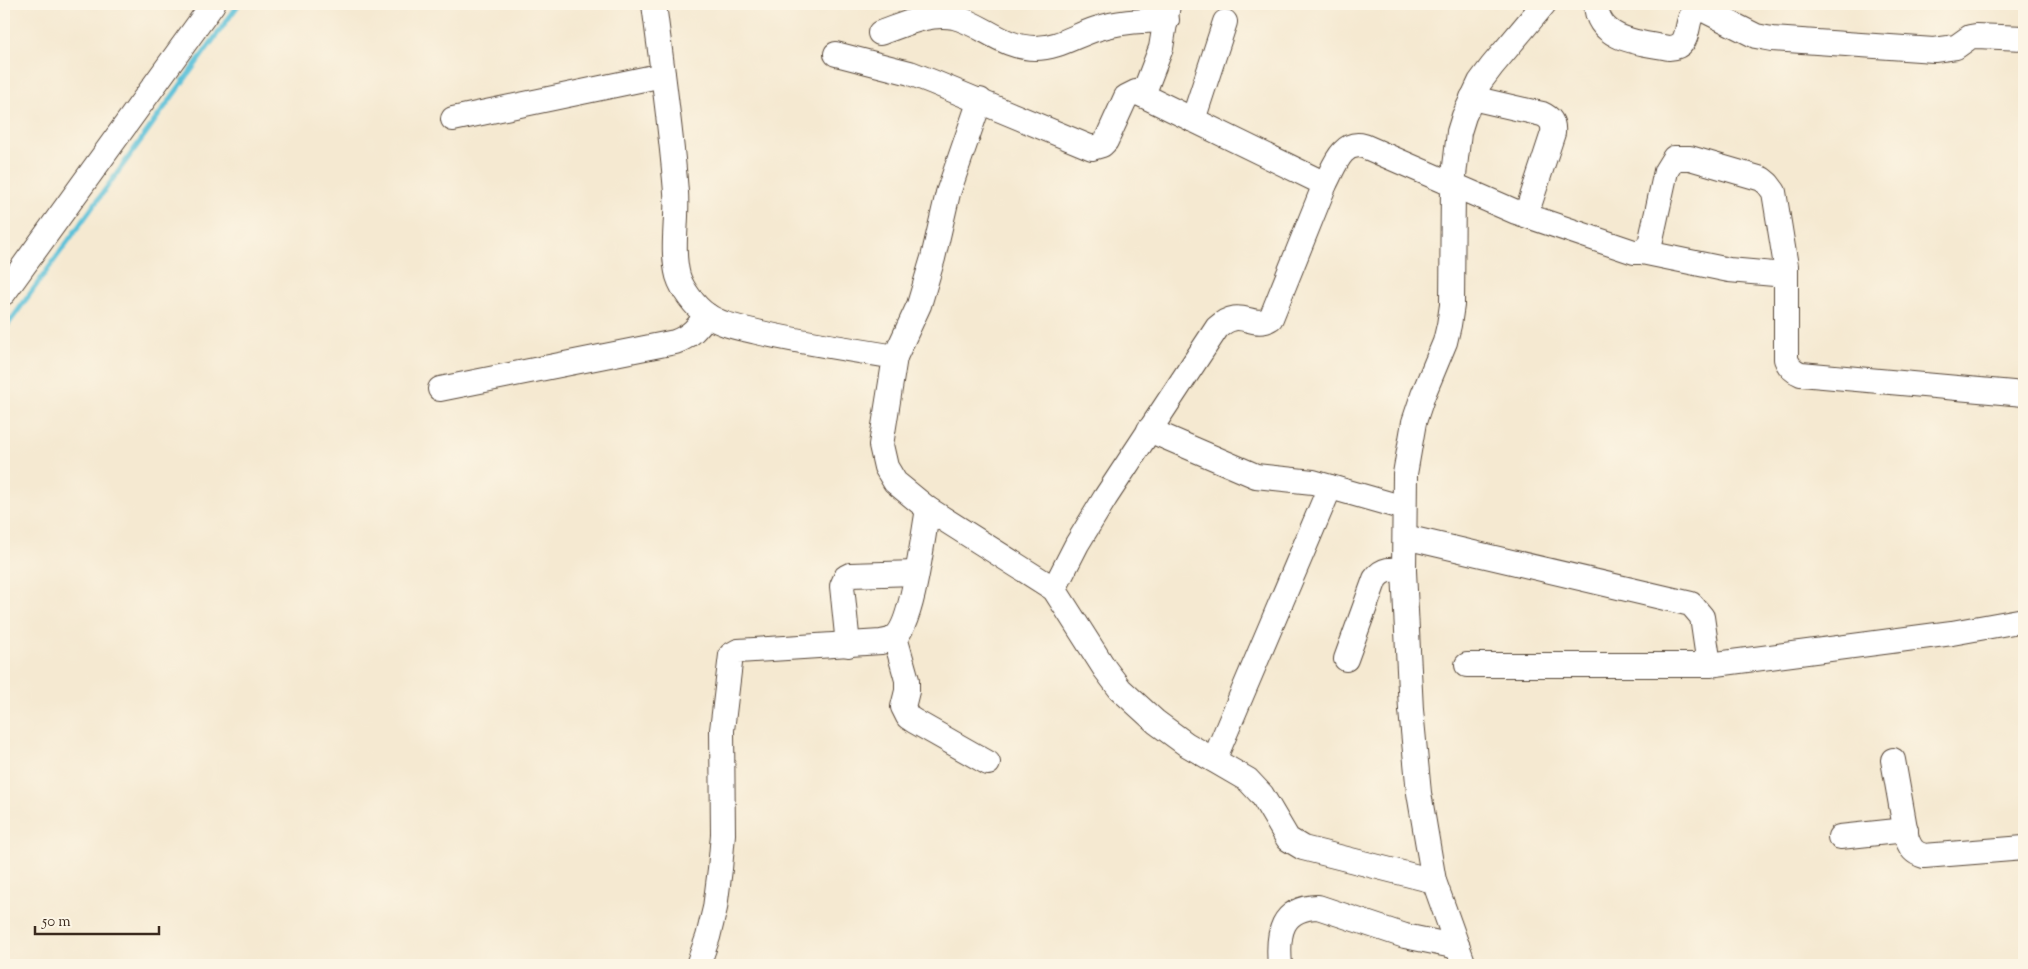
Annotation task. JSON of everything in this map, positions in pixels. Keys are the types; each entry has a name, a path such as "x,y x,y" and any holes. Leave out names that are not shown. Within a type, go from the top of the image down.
{"street":[{"path":"4,293 213,4"},
{"path":"654,4 671,133 676,195 675,259 678,276 684,288 707,315 728,325 793,340 895,357"},
{"path":"1461,956 1434,881 1417,776 1404,571 1404,508 1408,456 1414,422 1445,342 1452,305 1453,184 1459,132 1472,98 1492,66 1544,4"},
{"path":"1596,4 1599,16 1617,36 1627,40 1669,48 1675,48 1683,43 1686,39 1689,19 1693,13 1700,10 1706,10 1756,36 1772,40 1934,50 1956,47 1970,37 1976,36 2024,38"},
{"path":"880,33 935,16 953,17 970,23 1005,42 1017,46 1034,48 1052,47 1111,24 1168,12 1161,48 1143,95"},
{"path":"1193,120 1225,22"},
{"path":"836,54 910,73 980,100 1092,148 1102,145 1106,141 1126,97 1136,92 1325,184"},
{"path":"453,119 663,75"},
{"path":"1472,98 1542,114 1549,117 1551,121 1553,133 1526,215"},
{"path":"980,100 948,193 933,258 919,305 895,357 882,430 882,454 886,467 895,482 928,509 1054,589 1105,669 1120,689 1162,726 1186,744 1243,775 1255,785 1282,831 1294,844 1303,848 1434,881"},
{"path":"1054,589 1077,544 1149,430 1217,328 1224,322 1237,317 1262,322 1271,318 1325,184 1343,151 1349,146 1358,144 1526,215 1628,250 1729,270 1786,275"},
{"path":"1642,252 1652,239 1666,171 1674,158 1690,158 1762,179 1774,192 1776,202 1786,275 1786,359 1789,366 1795,372 2024,394"},
{"path":"440,389 676,342 687,338 693,333 707,315"},
{"path":"1149,430 1256,476 1302,480 1404,508"},
{"path":"1214,760 1330,487"},
{"path":"698,965 708,938 715,908 720,869 723,834 722,730 731,655 738,651 881,642 895,637 903,627 911,609 928,509"},
{"path":"1405,537 1691,604 1702,617 1709,665"},
{"path":"1346,659 1375,579 1383,571 1389,569 1404,571"},
{"path":"848,645 842,586 846,577 850,575 916,573"},
{"path":"1467,665 1709,665 1952,633 2024,620"},
{"path":"895,637 907,680 904,712 914,721 988,763"},
{"path":"1893,760 1910,848 1916,854 1924,856 2024,848"},
{"path":"1840,837 1906,830"},
{"path":"1280,965 1280,935 1286,919 1296,910 1306,907 1318,907 1461,956"}],"waterway":[{"path":"4,330 239,4"}]}
